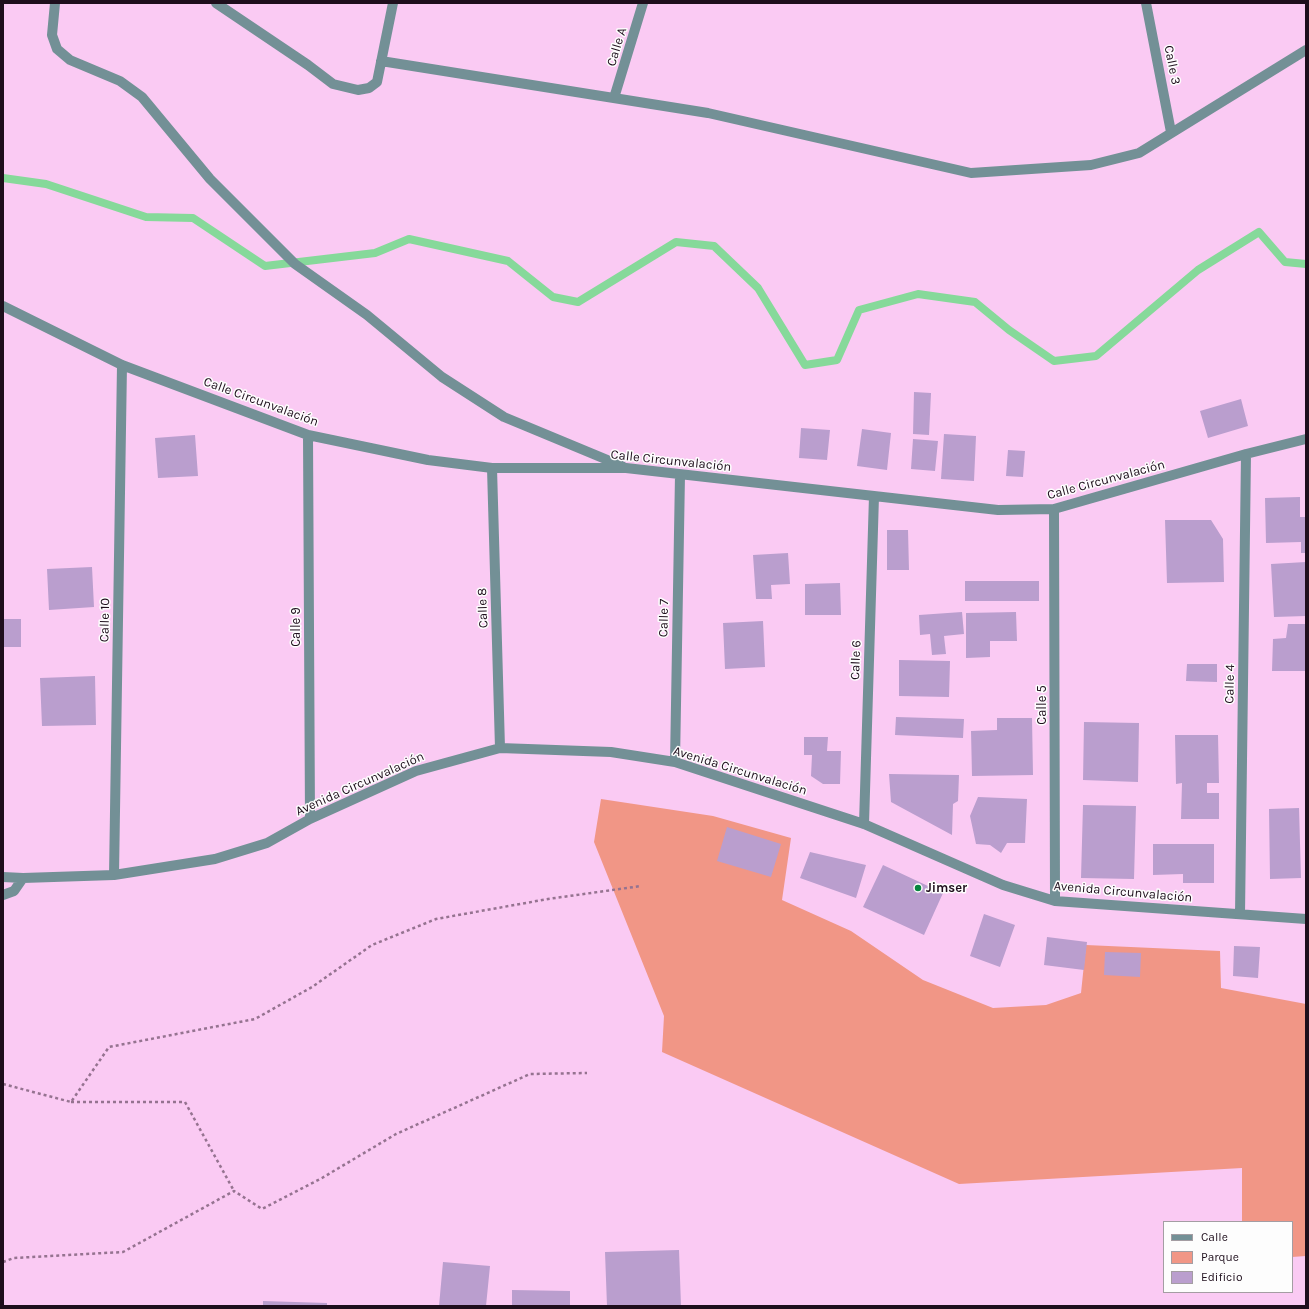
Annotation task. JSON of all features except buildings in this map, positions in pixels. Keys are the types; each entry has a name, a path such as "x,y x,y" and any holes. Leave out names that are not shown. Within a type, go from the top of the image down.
{"street":[{"path":"55,3 52,35 57,49 70,60 120,81 142,97 210,179 295,264 367,314 442,377 504,417 626,468"},
{"path":"216,3 308,65 332,84 358,90 369,88 377,82 393,3"},
{"name":"Calle A","path":"614,98 643,3"},
{"name":"Calle 3","path":"1146,3 1171,132"},
{"path":"381,62 708,113 971,173 1090,165 1139,153 1306,50"},
{"name":"Calle Circunvalación","path":"3,306 122,365 308,435 428,460 492,468 626,468 998,510 1054,509 1246,454 1306,440"},
{"name":"Calle 10","path":"114,875 122,365"},
{"name":"Calle 9","path":"308,435 310,819"},
{"name":"Calle 4","path":"1240,914 1246,454"},
{"name":"Calle 8","path":"492,468 500,748"},
{"name":"Calle 7","path":"675,762 680,475"},
{"name":"Calle 6","path":"864,824 874,496"},
{"name":"Calle 5","path":"1054,509 1055,901"},
{"name":"Avenida Circunvalación","path":"3,877 23,878 114,875 215,860 267,843 310,819 416,771 500,748 611,752 675,762 864,824 1004,885 1055,901 1306,919"},
{"path":"3,895 14,891 23,878"}],"path":[{"path":"71,1102 110,1047 255,1019 312,986 372,945 436,919 548,899 641,886"},
{"path":"3,1084 71,1102 185,1102 234,1191 262,1209 322,1178 396,1134 530,1074 587,1073"},
{"path":"3,1262 14,1258 123,1252 234,1191"}],"green space":[{"path":"601,799 713,816 791,838 782,900 851,931 923,980 993,1008 1046,1005 1081,993 1086,945 1220,951 1221,988 1306,1004 1306,1256 1293,1257 1293,1221 1242,1221 1242,1168 959,1184 662,1052 664,1016 594,842"}],"waterway":[{"path":"3,178 46,184 146,217 193,218 265,266 375,253 409,239 508,261 553,297 578,302 676,242 714,246 758,288 805,365 837,360 859,310 918,294 975,302 1009,330 1054,361 1096,356 1198,270 1259,232 1285,262 1306,264"}],"place":[{"name":"Jimser","path":"918,888"}]}
